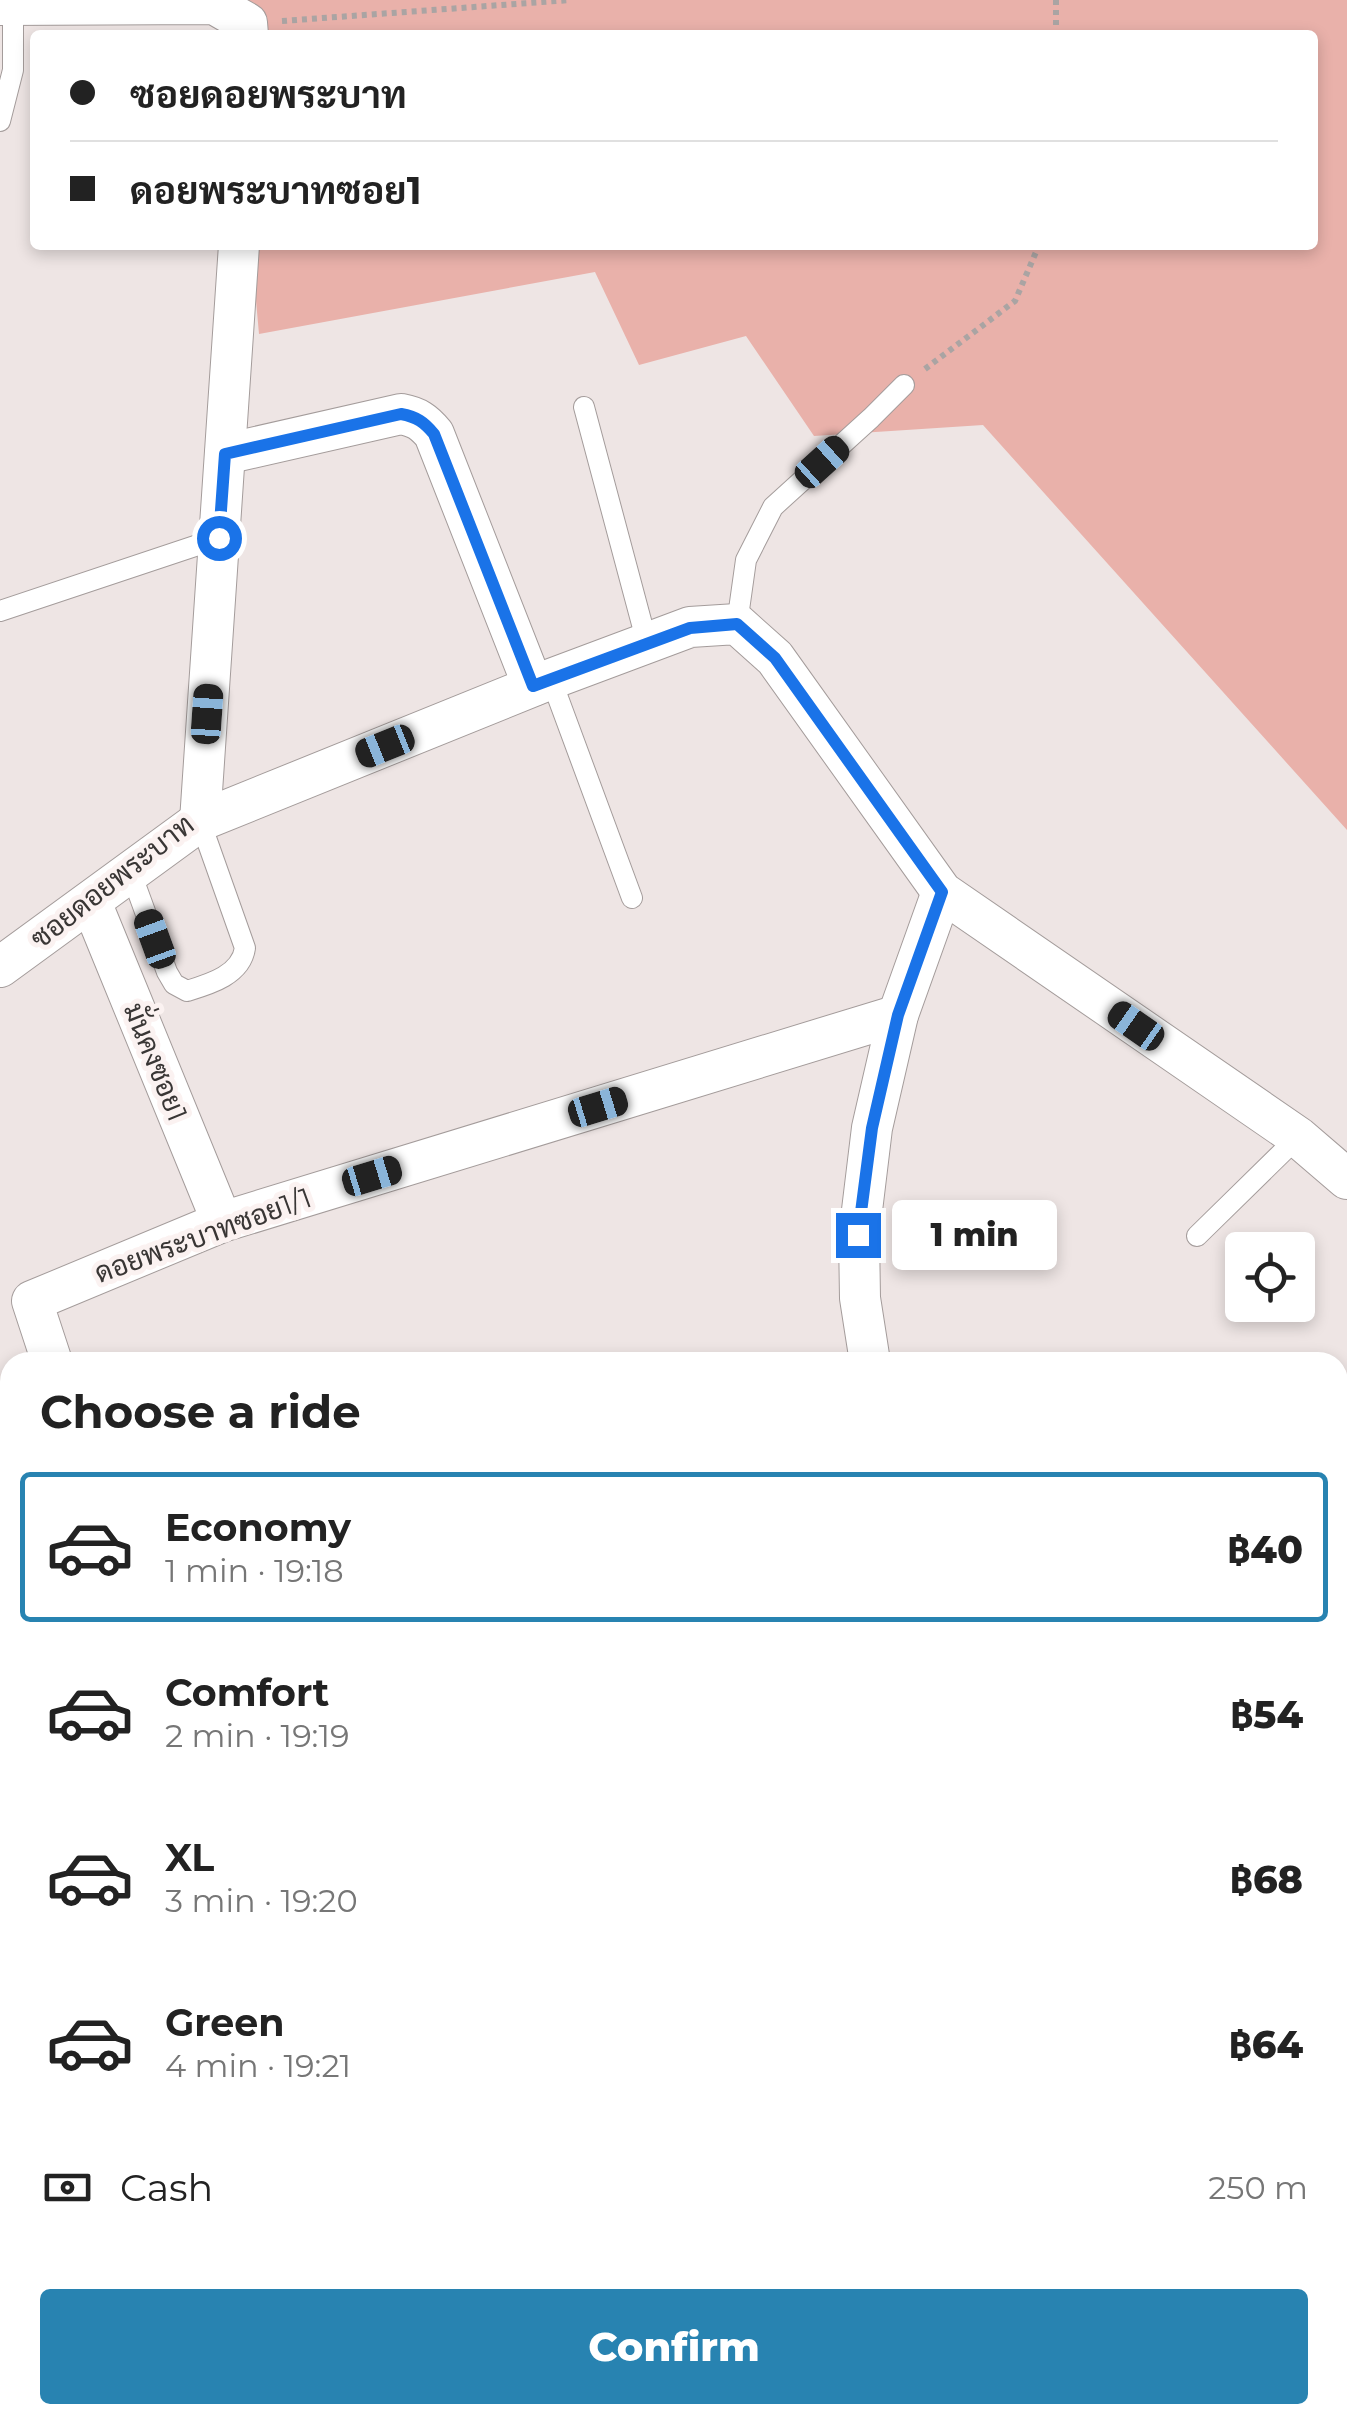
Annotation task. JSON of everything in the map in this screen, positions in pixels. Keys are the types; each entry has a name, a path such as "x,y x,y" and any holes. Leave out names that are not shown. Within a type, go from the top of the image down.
{"street":[{"path":"6,5 214,4 248,29"},
{"name":"ซอยดอยพระบาท","path":"0,966 200,821 239,250"},
{"path":"225,454 401,414 424,421 434,434 542,683"},
{"path":"200,821 647,643 690,628 737,624 775,658 942,892 1298,1137 1347,1179"},
{"path":"868,1352 860,1298 858,1235 872,1128 898,1015 942,892"},
{"name":"มั่นคงซอย1","path":"90,902 222,1222"},
{"name":"ดอยพระบาทซอย1/1","path":"49,1352 32,1301 222,1222 898,1015"}],"lane":[{"path":"0,121 13,70 6,5"},
{"path":"737,624 746,560 773,507 904,384"},
{"path":"584,408 647,643"},
{"path":"0,611 219,538"},
{"path":"542,683 632,898"},
{"path":"131,873 166,972 174,984 187,991 238,968 245,948 200,821"},
{"path":"1197,1236 1298,1137"}],"path":[{"path":"248,29 570,0"},
{"path":"1056,0 1056,30"},
{"path":"904,384 1015,302 1038,250"}],"shaded area":[{"path":"229,0 1347,0 1347,830 983,425 814,436 746,336 639,365 595,272 259,334 251,250 1318,250 1318,30 232,30"}],"route":[{"path":"219,538 225,454 401,414 412,416 424,421 434,434 533,686 690,628 737,624 775,658 942,892 898,1015 872,1128 858,1235"}]}
